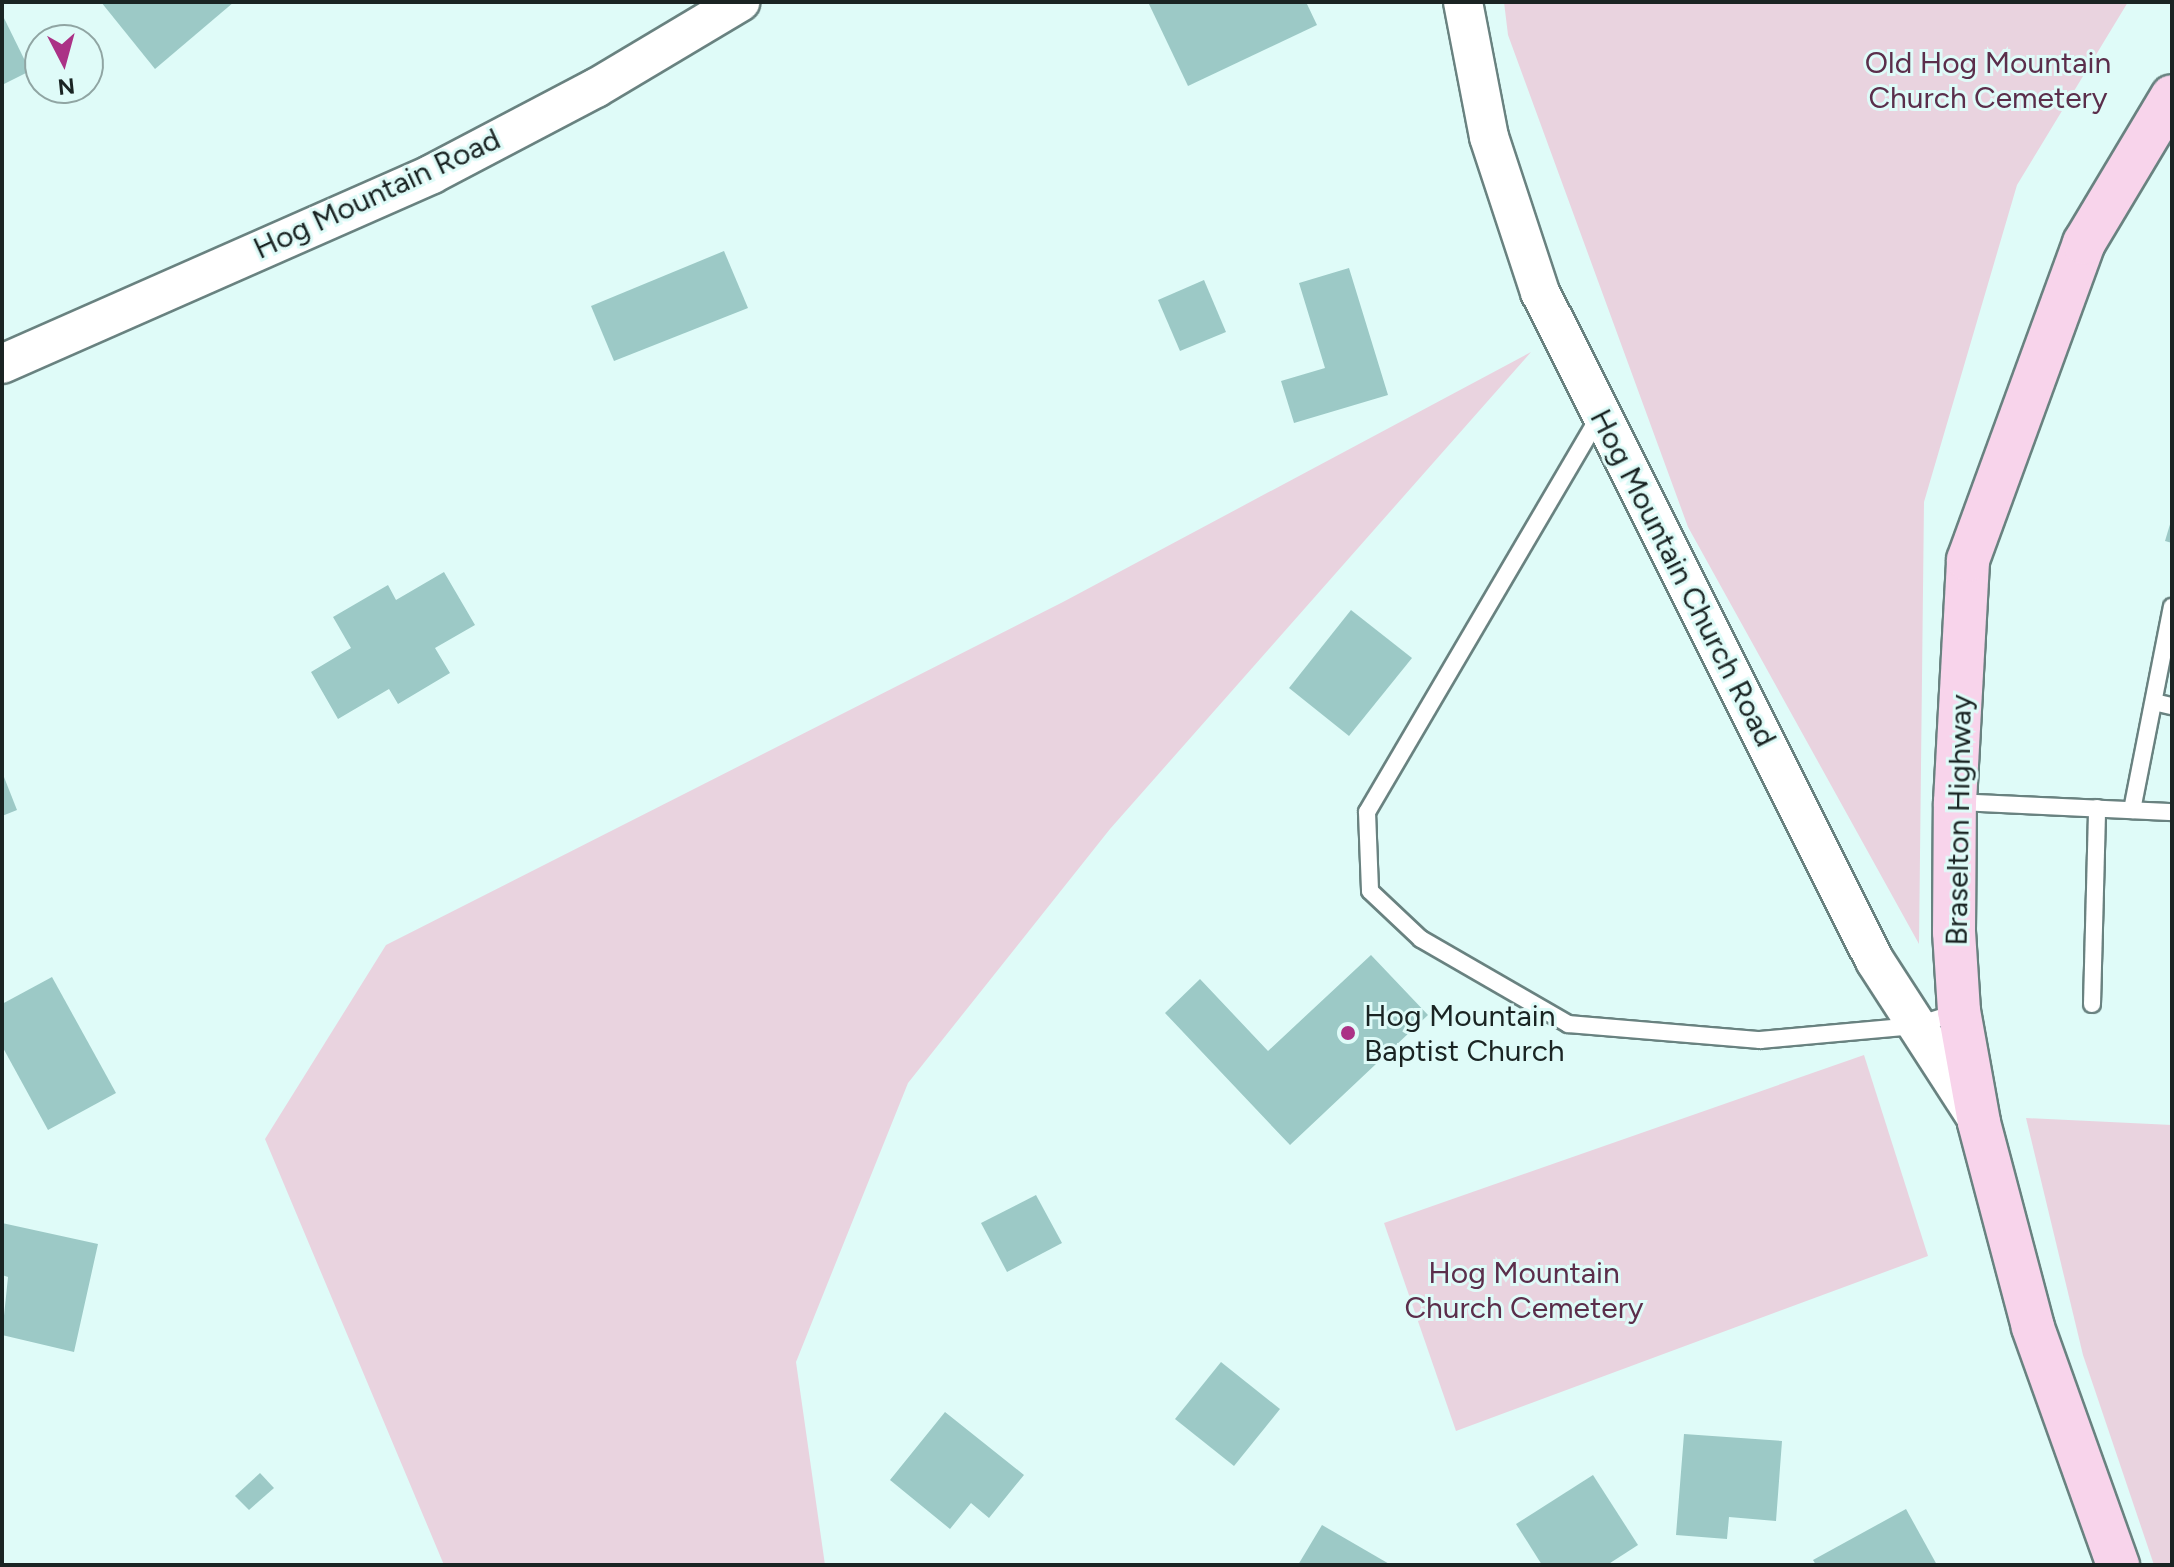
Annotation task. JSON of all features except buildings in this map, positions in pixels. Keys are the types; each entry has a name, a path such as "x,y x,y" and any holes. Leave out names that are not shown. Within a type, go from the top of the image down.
{"main road":[{"name":"Braselton Highway","path":"2118,1565 2033,1327 1979,1122 1959,1011 1955,802 1968,560 2084,243 2172,96"}],"street":[{"name":"Hog Mountain Road","path":"2,364 432,174 596,88 740,2"},
{"name":"Hog Mountain Church Road","path":"1463,2 1489,137 1535,279 1600,415 1875,961 1914,1026 1979,1122"}],"lane":[{"path":"1600,415 1367,812 1370,891 1421,939 1568,1024 1760,1040 1914,1026 1959,1011"},
{"path":"2132,810 2172,607"},
{"path":"2154,702 2172,706"},
{"path":"1955,802 2172,812"},
{"path":"2092,1004 2097,808"}],"green space":[{"name":"Old Hog Mountain Church Cemetery","path":"1504,2 2128,2 2017,185 1924,502 1919,944 1688,527 1508,35"},
{"path":"1531,352 1110,829 908,1083 796,1362 825,1565 444,1565 265,1139 386,945 1063,602"},
{"name":"Hog Mountain Church Cemetery","path":"1864,1055 1928,1256 1456,1431 1384,1223"},
{"path":"2026,1118 2172,1125 2172,1565 2154,1565 2083,1355"}],"place":[{"name":"Hog Mountain Baptist Church","path":"1348,1033"}]}
